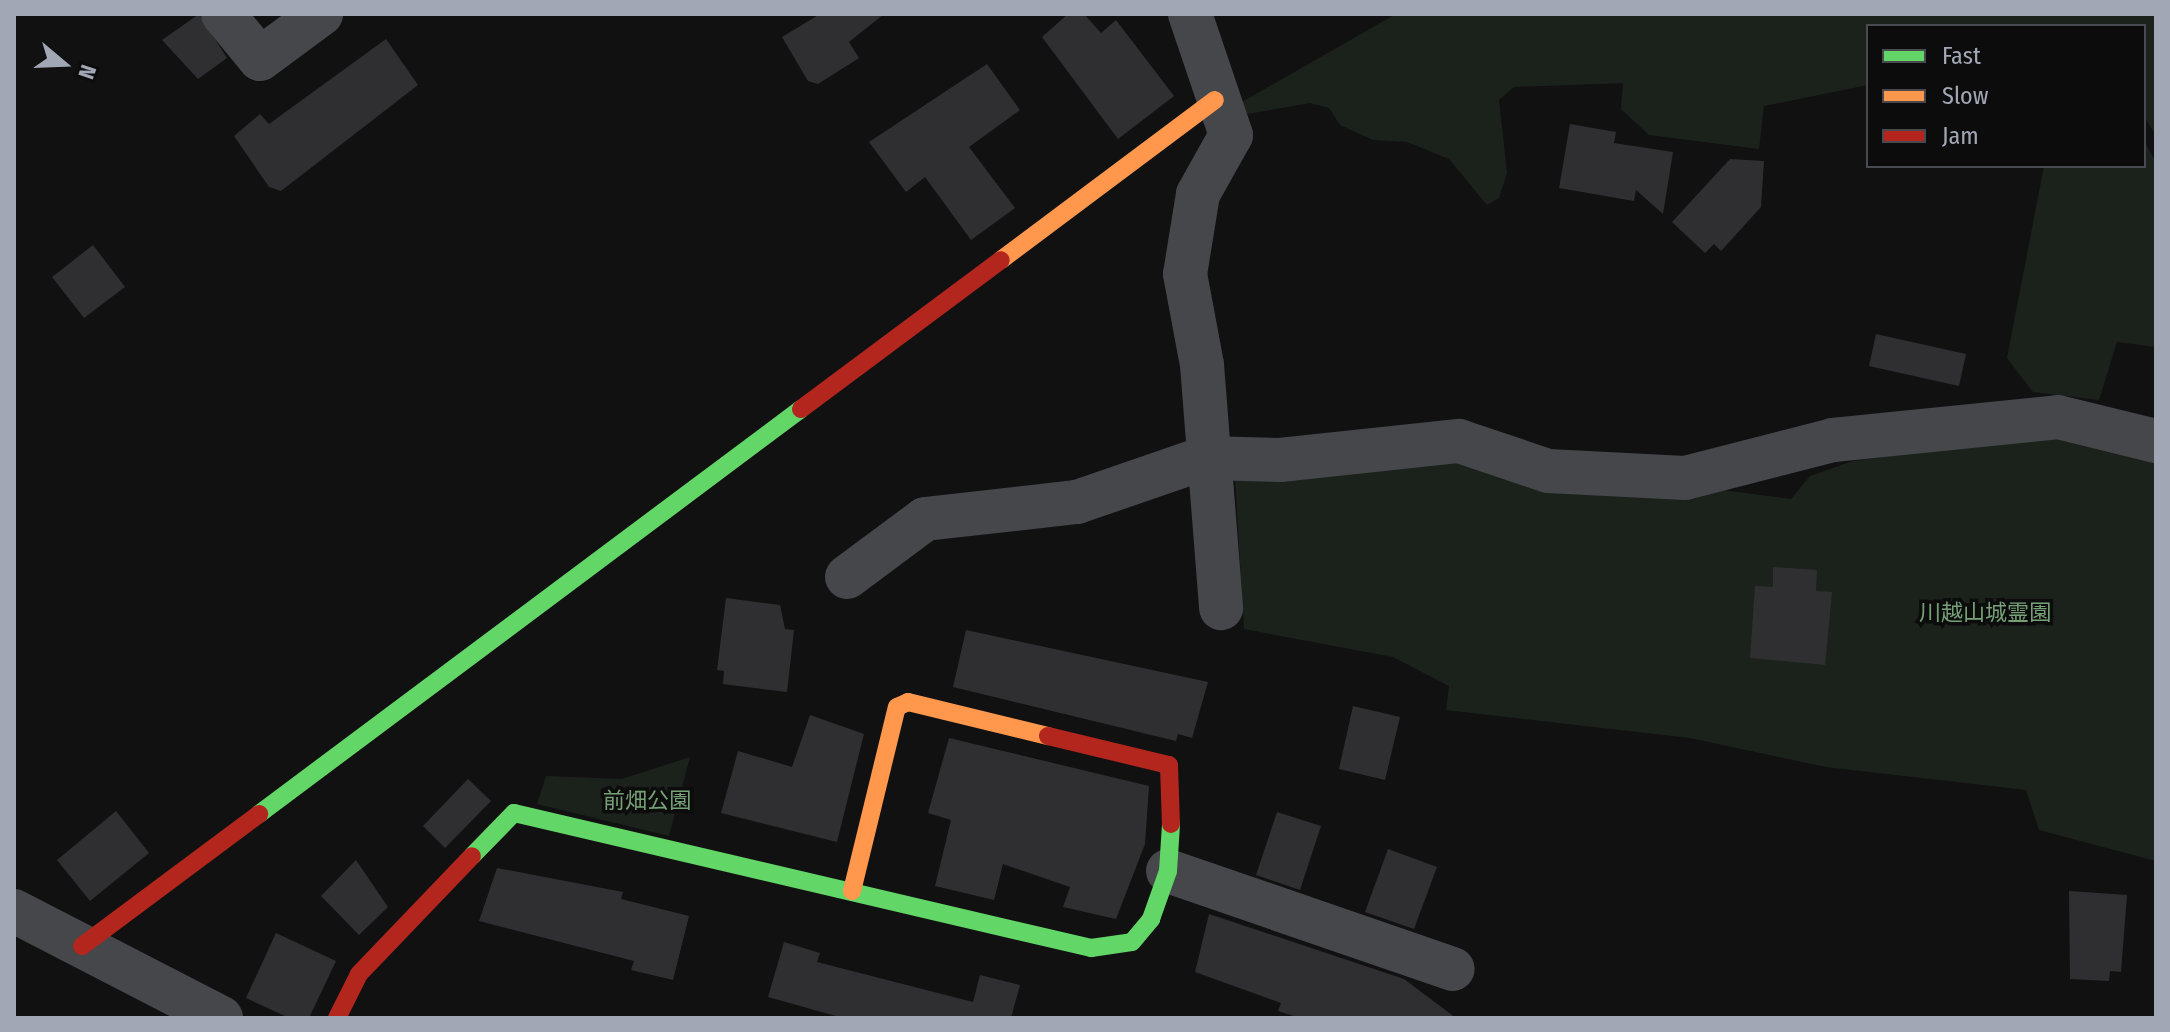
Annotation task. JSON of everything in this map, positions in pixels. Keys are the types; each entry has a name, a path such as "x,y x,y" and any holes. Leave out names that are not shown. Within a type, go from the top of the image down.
{"street":[{"path":"223,14 260,59 321,14"},
{"path":"1190,14 1215,100 1231,135 1198,194 1185,274 1202,365 1205,458 1221,608"},
{"path":"82,946 1215,100"},
{"path":"847,577 925,519 1077,502 1205,458 1280,460 1459,441 1548,471 1685,478 1833,440 2058,417 2156,441"},
{"path":"337,1018 359,974 514,813 1091,948 1132,942 1151,919 1168,871 1175,776 1169,765 908,702 897,707 852,891"},
{"path":"1168,871 1453,969"},
{"path":"14,911 221,1018"}],"green space":[{"path":"1396,14 2156,14 2156,136 2146,119 2146,24 1866,24 1866,85 1764,106 1759,149 1649,135 1621,109 1623,83 1514,87 1499,100 1507,173 1499,198 1487,205 1449,159 1407,142 1373,140 1340,125 1329,108 1310,103 1248,114 1235,106"},
{"path":"2146,144 2156,162 2156,347 2117,342 2099,400 2033,392 2007,358 2044,168 2146,168"},
{"name":"川越山城霊園","path":"2061,433 2156,458 2156,861 2039,830 2026,790 1826,767 1690,738 1446,710 1449,686 1393,657 1244,629 1235,478 1427,452 1791,499 1810,476 1853,461"},
{"name":"前畑公園","path":"690,757 669,836 537,804 546,776 622,779"}],"building":[{"path":"199,14 227,58 198,79 162,40"},
{"path":"820,14 884,14 849,42 859,58 818,84 808,81 782,37"},
{"path":"1068,14 1084,14 1101,33 1116,20 1174,96 1118,139 1042,37"},
{"path":"386,39 418,85 281,191 269,187 234,136 260,114 269,124"},
{"path":"987,64 1020,110 969,147 1015,208 971,240 925,177 906,192 869,142"},
{"path":"1570,124 1616,132 1614,143 1673,152 1663,214 1636,190 1634,201 1559,188"},
{"path":"1730,159 1764,161 1761,207 1721,251 1714,244 1705,253 1672,222"},
{"path":"93,245 125,287 84,318 52,277"},
{"path":"1876,334 1966,354 1959,386 1869,366"},
{"path":"1773,567 1817,570 1816,591 1832,592 1825,665 1750,658 1755,586 1773,587"},
{"path":"726,598 780,605 785,629 794,630 787,692 723,684 724,671 717,670"},
{"path":"966,630 1208,682 1192,738 1178,734 1176,741 953,687"},
{"path":"1353,706 1400,717 1385,780 1339,769"},
{"path":"810,715 864,734 837,842 721,813 738,751 792,767"},
{"path":"949,738 1149,786 1145,844 1116,919 1063,907 1070,887 1003,864 994,900 935,886 951,820 928,813"},
{"path":"468,779 491,801 445,848 423,826"},
{"path":"116,811 149,853 90,901 57,860"},
{"path":"1277,812 1321,826 1300,890 1256,875"},
{"path":"1388,849 1437,867 1414,929 1365,912"},
{"path":"356,860 388,907 359,935 321,896"},
{"path":"497,868 623,892 621,899 689,916 673,980 631,970 634,961 479,921"},
{"path":"2069,891 2127,895 2121,972 2110,971 2109,981 2070,979"},
{"path":"1209,914 1404,979 1456,1018 1300,1018 1278,1011 1281,1003 1195,972"},
{"path":"276,933 336,961 309,1018 289,1018 246,998"},
{"path":"784,942 820,953 817,962 973,1002 980,975 1020,985 1011,1018 843,1018 768,997"}],"traffic: fast":[{"path":"259,814 801,409"},
{"path":"472,856 514,813 1091,948 1132,942 1151,919 1168,871 1171,824"}],"traffic: slow":[{"path":"1001,260 1215,100"},
{"path":"852,891 897,707 908,702 1048,736"}],"traffic: jam":[{"path":"801,409 1001,260"},
{"path":"1048,736 1169,765 1171,824"},
{"path":"82,946 259,814"},
{"path":"337,1018 359,974 472,856"}]}
